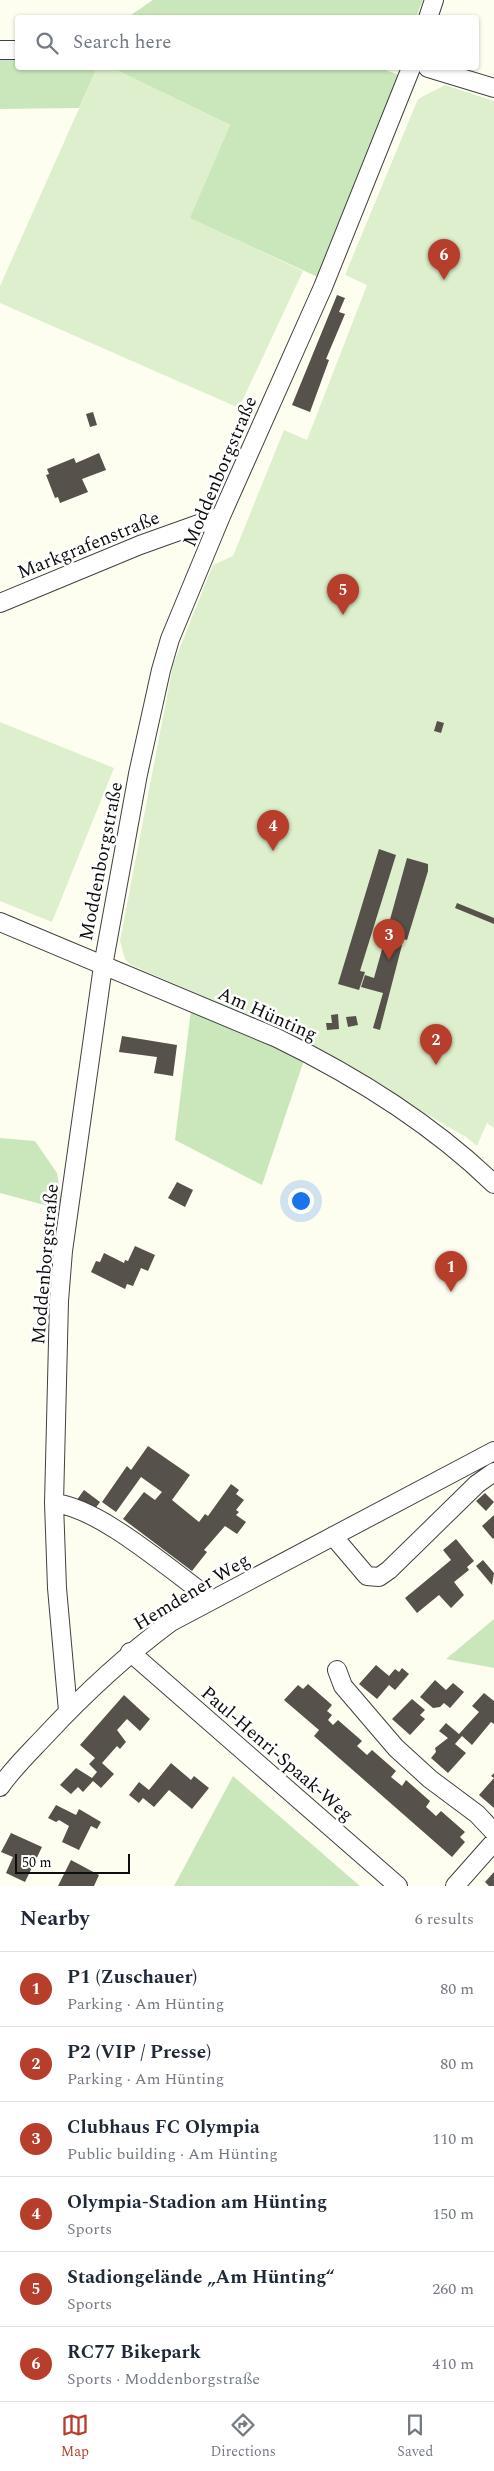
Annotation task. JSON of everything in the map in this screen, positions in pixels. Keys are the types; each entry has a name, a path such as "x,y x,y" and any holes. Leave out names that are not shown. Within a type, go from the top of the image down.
{"street":[{"path":"429,15 434,0"},
{"path":"0,50 15,50"},
{"name":"Moddenborgstraße","path":"68,1712 57,1588 54,1503 61,1276 102,966 138,774 161,670 170,639 221,516 324,287 410,70"},
{"path":"435,70 494,88"},
{"name":"Markgrafenstraße","path":"0,603 140,545 221,516"},
{"name":"Am Hünting","path":"0,922 277,1038 308,1053 422,1123 466,1158 494,1184"},
{"name":"Hemdener Weg","path":"0,1787 68,1712 130,1652 171,1622 211,1599 494,1450"},
{"path":"333,1536 366,1576 379,1577 477,1484 494,1472"},
{"path":"54,1503 79,1509 104,1521 211,1599"},
{"name":"Paul-Henri-Spaak-Weg","path":"130,1652 398,1886"},
{"path":"337,1670 343,1686 396,1748 430,1779 477,1814 494,1832"},
{"path":"454,1886 494,1842"}],"green space":[{"path":"153,0 423,0 417,15 131,15"},
{"path":"0,60 15,60 15,70 96,70 79,108 0,109"},
{"path":"96,70 116,70 230,125 190,218 303,271 239,408 0,303 0,286"},
{"path":"116,70 385,70 401,76 320,278 189,218 230,125"},
{"path":"445,85 494,101 494,1128 487,1123 477,1146 466,1137 281,1030 131,965 125,959 120,941 173,665 213,565 233,556 284,430 307,440 367,285 345,275 418,99"},
{"path":"0,722 114,768 52,922 0,901"},
{"path":"191,1010 304,1060 262,1185 175,1140"},
{"path":"0,1138 35,1141 57,1173 63,1210 0,1193"},
{"path":"494,1619 494,1668 446,1659"},
{"path":"233,1776 360,1886 174,1886"}],"building":[{"path":"337,295 345,298 339,312 345,314 326,359 329,360 310,412 292,405"},
{"path":"93,412 97,425 90,427 86,414"},
{"path":"99,453 106,470 82,479 88,492 60,503 58,497 55,498 46,475 49,474 47,469 74,458 76,463"},
{"path":"437,721 444,723 441,733 434,731"},
{"path":"379,849 396,855 360,971 365,972 359,990 338,984"},
{"path":"407,858 428,864 428,871 407,940 386,934"},
{"path":"457,903 494,918 494,924 455,908"},
{"path":"386,935 386,940 402,945 380,1030 373,1028 383,993 361,987 365,975 374,978"},
{"path":"338,1014 339,1029 327,1030 326,1023 332,1023 331,1015"},
{"path":"356,1016 358,1025 348,1027 346,1017"},
{"path":"122,1036 177,1045 173,1076 154,1073 157,1057 119,1052"},
{"path":"177,1182 193,1190 185,1207 168,1198"},
{"path":"135,1246 155,1255 148,1271 141,1268 133,1286 127,1284 125,1289 91,1272 96,1261 100,1262 104,1253 124,1263 125,1260 128,1261"},
{"path":"148,1446 190,1475 172,1500 199,1522 205,1514 208,1516 231,1484 239,1490 236,1494 244,1500 236,1510 239,1512 236,1515 246,1522 237,1534 225,1526 204,1550 207,1552 192,1571 123,1519 144,1492 155,1500 162,1492 141,1477 116,1512 102,1502 127,1466 131,1470"},
{"path":"84,1490 100,1502 92,1513 76,1501"},
{"path":"485,1493 494,1502 486,1511 476,1501"},
{"path":"494,1515 494,1538 493,1539 482,1526"},
{"path":"456,1539 474,1561 467,1567 469,1570 454,1582 464,1595 451,1608 439,1595 417,1613 405,1598 451,1560 443,1550"},
{"path":"483,1560 494,1573 492,1585 476,1566"},
{"path":"376,1665 389,1676 395,1669 399,1672 402,1668 409,1674 395,1690 389,1685 377,1699 359,1684"},
{"path":"435,1680 446,1690 453,1683 464,1692 450,1708 444,1703 440,1707 433,1708 420,1697"},
{"path":"308,1684 332,1705 327,1711 332,1715 328,1720 333,1725 338,1720 362,1741 357,1746 367,1755 372,1750 396,1771 391,1777 402,1786 406,1780 430,1801 426,1807 436,1816 441,1811 465,1832 460,1837 465,1842 452,1857 314,1736 319,1730 284,1700 298,1685 303,1689"},
{"path":"484,1693 494,1701 494,1724 491,1722 472,1745 462,1736 455,1744 466,1753 448,1773 431,1758 436,1752 435,1748 448,1738 439,1731 446,1723 459,1734 479,1712 472,1706"},
{"path":"124,1695 150,1719 140,1731 127,1719 117,1730 126,1742 120,1749 117,1746 102,1763 114,1774 101,1788 93,1781 83,1792 78,1787 71,1794 60,1785 76,1768 92,1778 97,1772 89,1764 95,1758 80,1745"},
{"path":"412,1699 425,1710 420,1715 425,1719 410,1735 392,1719"},
{"path":"171,1763 191,1780 194,1776 209,1788 192,1809 169,1790 154,1807 143,1798 139,1803 129,1795 139,1782 149,1790"},
{"path":"494,1778 494,1808 479,1795"},
{"path":"56,1805 76,1815 79,1809 101,1822 97,1829 91,1826 79,1850 62,1842 69,1826 59,1820 56,1822 48,1818"},
{"path":"11,1833 42,1847 25,1882 6,1873 13,1857 1,1852"},
{"path":"71,1860 99,1875 94,1886 58,1886"},
{"path":"494,1872 494,1886 489,1886 485,1882"}],"place":[{"name":"RC77 Bikepark","path":"444,280"},
{"name":"Stadiongelände „Am Hünting“","path":"343,615"},
{"name":"Olympia-Stadion am Hünting","path":"273,851"},
{"name":"Clubhaus FC Olympia","path":"389,960"},
{"name":"P2 (VIP / Presse)","path":"436,1065"},
{"name":"P1 (Zuschauer)","path":"451,1292"}]}
